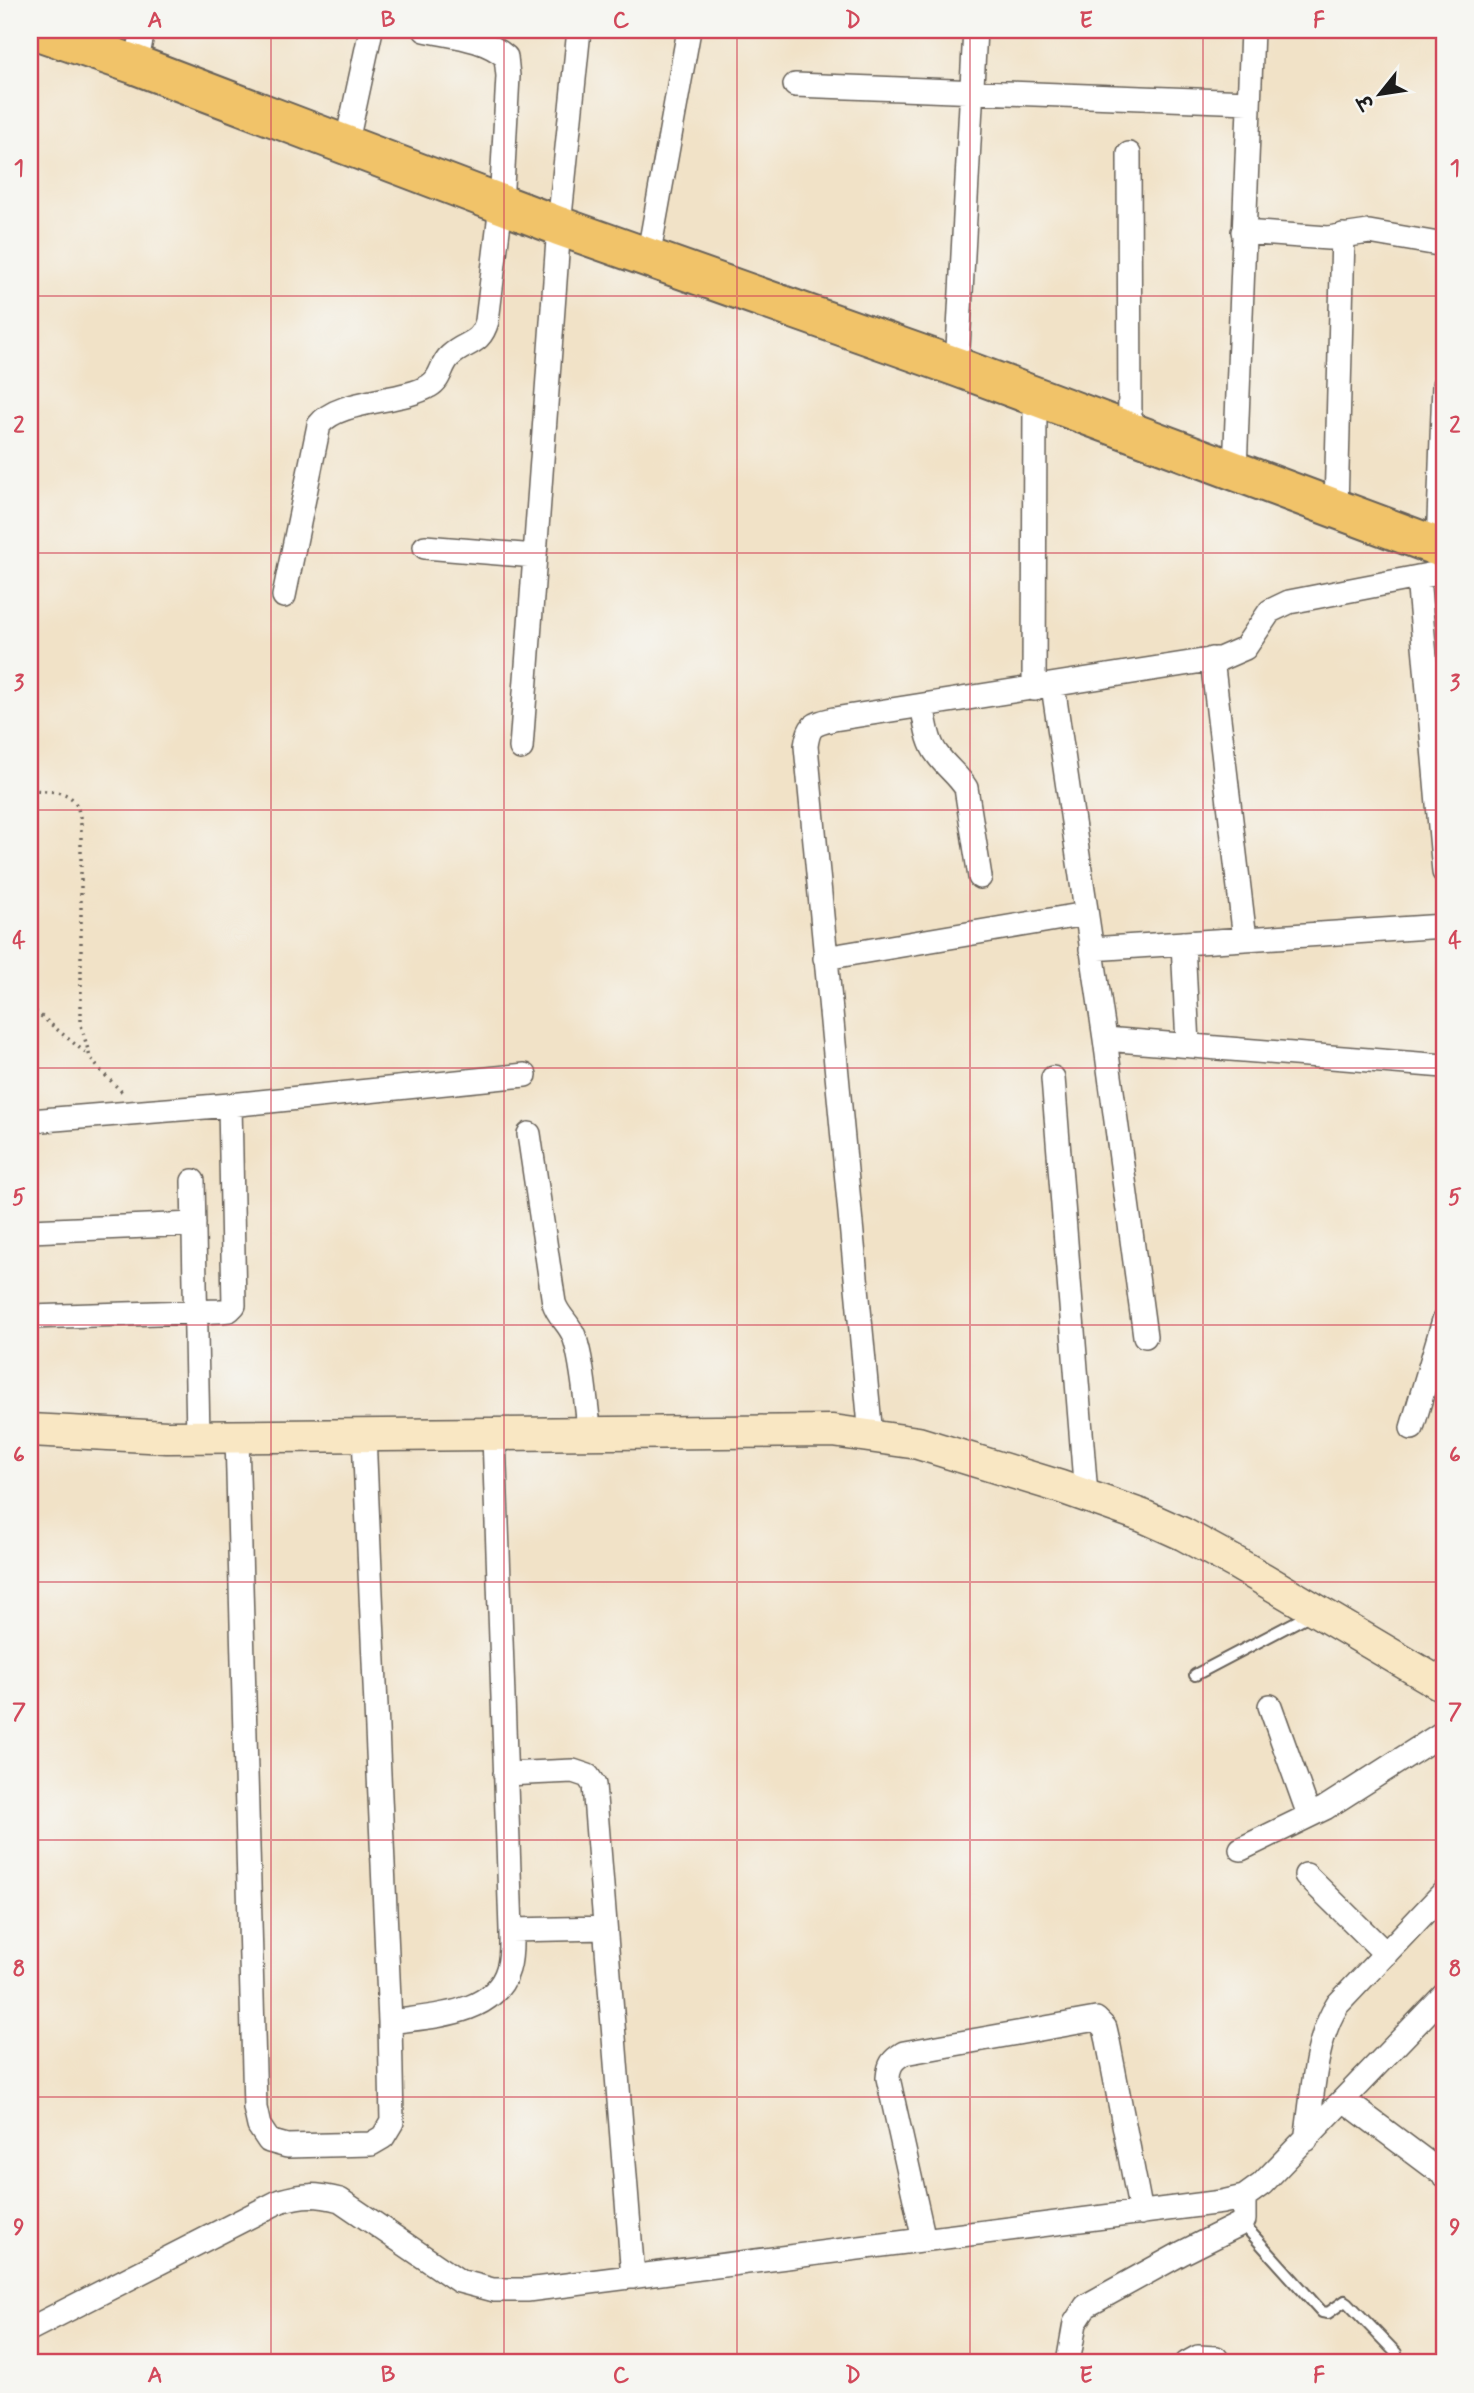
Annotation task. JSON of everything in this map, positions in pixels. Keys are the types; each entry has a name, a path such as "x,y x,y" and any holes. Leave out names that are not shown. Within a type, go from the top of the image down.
{"highway":[{"path":"35,30 139,47 346,146 559,226 957,367 1336,508 1436,561"}],"street":[{"path":"346,146 371,30"},
{"path":"284,596 318,425 332,413 427,388 440,375 447,358 477,340 484,332 487,321 501,205 508,76 506,57 497,49 483,43 425,30"},
{"path":"521,748 559,226 579,30"},
{"path":"648,258 689,30"},
{"path":"957,367 975,30"},
{"path":"1235,471 1252,30"},
{"path":"795,85 1249,102"},
{"path":"1129,154 1130,431"},
{"path":"1243,232 1314,238 1369,232 1444,245"},
{"path":"1336,508 1343,235"},
{"path":"1444,385 1436,561 1444,872"},
{"path":"1035,397 1043,687 1086,914 1145,1336"},
{"path":"425,547 535,556"},
{"path":"871,1436 806,746 808,733 815,724 834,719 1234,654 1245,648 1270,611 1289,602 1436,561"},
{"path":"1212,659 1245,939"},
{"path":"922,706 929,740 935,752 966,788 981,877"},
{"path":"825,958 1086,914"},
{"path":"1091,949 1444,926"},
{"path":"1183,943 1188,1045"},
{"path":"1105,1039 1444,1066"},
{"path":"30,1121 230,1105 525,1075"},
{"path":"1053,1078 1086,1495"},
{"path":"30,1317 220,1311 229,1310 234,1305 230,1105"},
{"path":"529,1134 554,1303 577,1345 590,1434"},
{"path":"193,1181 198,1437"},
{"path":"30,1231 194,1224"},
{"path":"1412,1428 1444,1320"},
{"path":"30,1430 65,1434 198,1437 833,1431 918,1443 1086,1495 1183,1534 1444,1686"},
{"path":"237,1437 255,2108 259,2126 269,2141 286,2146 353,2146 371,2144 383,2137 392,2122 364,1436"},
{"path":"390,2022 460,2010 484,2001 497,1989 508,1971 511,1930 495,1436"},
{"path":"1270,1706 1309,1815"},
{"path":"1241,1849 1346,1796 1444,1732"},
{"path":"505,1774 573,1771 588,1776 594,1785 632,2277"},
{"path":"1306,1875 1386,1954"},
{"path":"1306,2140 1322,2036 1328,2019 1338,2004 1444,1892"},
{"path":"511,1930 605,1928"},
{"path":"30,2329 281,2202 298,2196 317,2194 340,2200 459,2281 493,2290 527,2290 632,2277 1197,2206 1244,2197 1262,2184 1306,2140 1444,1995"},
{"path":"923,2240 888,2078 889,2066 895,2058 904,2053 1096,2019 1105,2028 1141,2213"},
{"path":"1344,2100 1444,2175"},
{"path":"1068,2363 1075,2323 1086,2306 1242,2223 1244,2197"},
{"path":"1187,2363 1198,2357 1216,2358 1219,2363"}],"lane":[{"path":"1195,1675 1317,1611"},
{"path":"1242,2223 1322,2312 1328,2313 1345,2301 1349,2303 1396,2353"}],"path":[{"path":"30,790 61,792 72,797 79,806 82,825 81,1025 90,1056"},
{"path":"30,1007 90,1056 99,1069 143,1112"}]}
